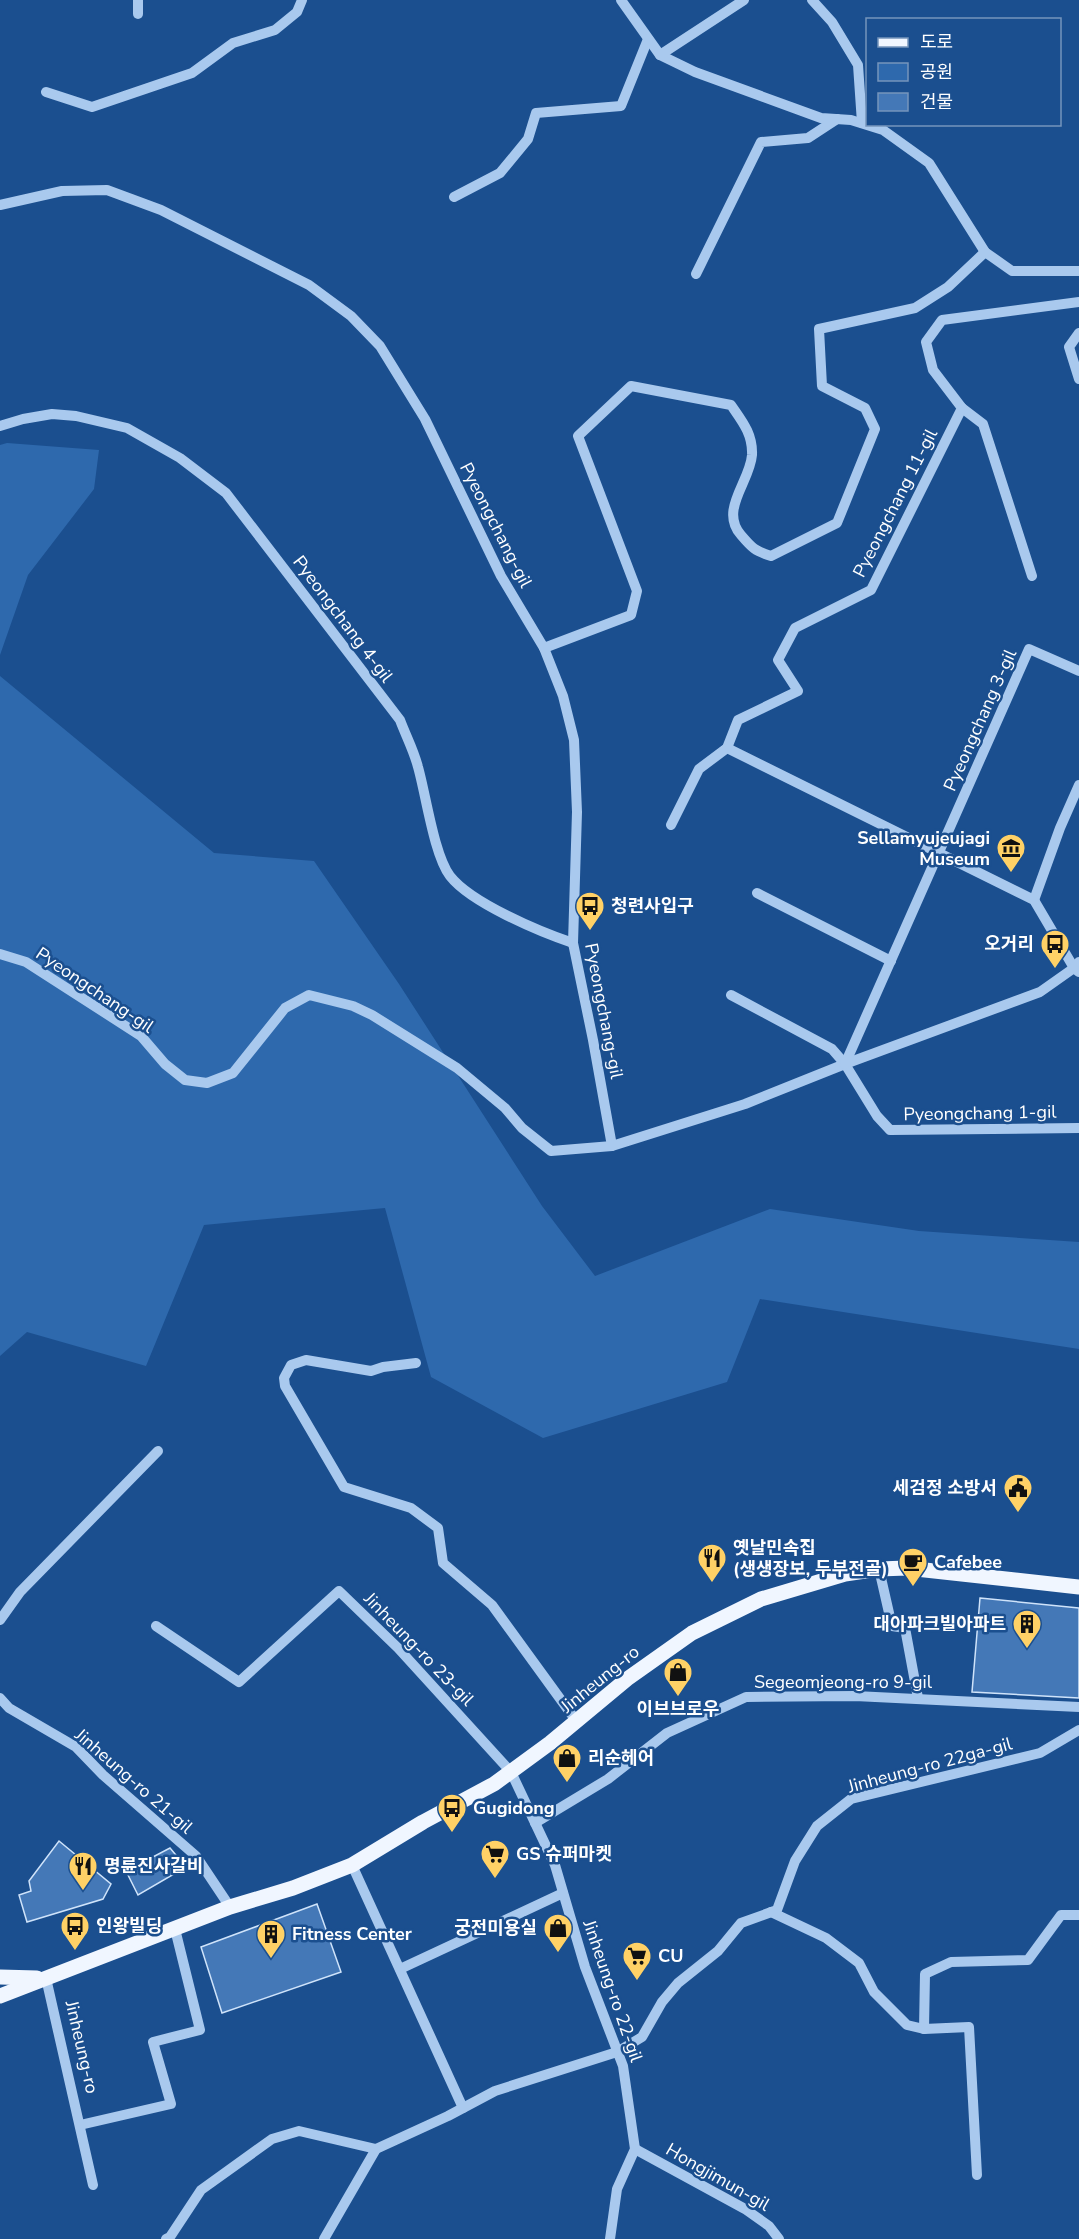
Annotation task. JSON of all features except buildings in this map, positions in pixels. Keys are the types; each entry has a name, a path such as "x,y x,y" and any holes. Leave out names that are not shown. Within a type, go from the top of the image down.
{"main road":[{"name":"Jinheung-ro","path":"0,1996 230,1907 293,1888 352,1865 423,1822 494,1784 577,1722 627,1679 692,1633 769,1596 845,1574 907,1568 1079,1587"},
{"path":"0,1977 46,1978"}],"street":[{"path":"138,0 138,14"},
{"path":"46,92 92,107 192,72 233,43 275,30 297,12 302,0"},
{"path":"621,0 660,55 694,72 821,118 851,120 866,124"},
{"path":"660,55 744,0"},
{"path":"812,0 832,22 858,65 862,123"},
{"path":"454,197 500,173 528,139 536,113 621,106 648,39"},
{"path":"696,274 761,142 808,138 837,119"},
{"path":"871,126 884,130 929,163 985,252 1012,271 1079,272"},
{"name":"Pyeongchang-gil","path":"0,205 62,191 107,190 161,210 309,285 351,316 380,346 425,419 501,576 544,648 563,696 574,740 577,812 573,943 612,1146"},
{"path":"544,648 632,615 637,591 578,436 631,386 731,405 749,429 752,456 733,511 736,529 754,550 771,556 837,523 874,429 865,408 822,386 819,329 915,308 948,287 985,252"},
{"path":"1032,576 983,424 962,408 933,370 926,342 942,320 1079,302"},
{"path":"1079,333 1069,347 1079,379"},
{"name":"Pyeongchang 11-gil","path":"670,825 699,769 726,748 738,720 798,691 778,660 795,628 871,590 962,408"},
{"name":"Pyeongchang 4-gil","path":"0,426 52,414 76,416 127,428 180,458 226,493 399,720 417,764 441,859 451,877 497,910 550,935 573,943"},
{"name":"Pyeongchang 3-gil","path":"845,1064 1029,649 1079,671"},
{"path":"726,748 1034,900 1077,968"},
{"path":"1034,900 1060,828 1079,785"},
{"path":"758,893 891,961"},
{"name":"Pyeongchang-gil","path":"0,954 26,962 141,1036 165,1064 185,1080 207,1083 233,1073 285,1008 309,995 353,1006 457,1068 505,1108 522,1128 551,1151 612,1146 745,1104 845,1064 1040,992 1077,968"},
{"path":"730,995 832,1049 845,1064"},
{"name":"Pyeongchang 1-gil","path":"845,1064 877,1116 890,1130 1079,1128"},
{"path":"416,1363 383,1366 371,1371 344,1364 306,1360 291,1365 284,1378 285,1386 344,1486 411,1508 438,1528 443,1563 492,1605 577,1722"},
{"path":"0,1620 20,1592 158,1451"},
{"path":"879,1569 892,1626 904,1628 918,1698"},
{"name":"Jinheung-ro 23-gil","path":"156,1626 239,1682 339,1591 398,1648 511,1772"},
{"name":"Segeomjeong-ro 9-gil","path":"535,1823 608,1779 667,1733 746,1697 855,1696 1079,1707"},
{"name":"Jinheung-ro 21-gil","path":"0,1698 9,1708 76,1748 103,1775 196,1856 230,1907"},
{"name":"Jinheung-ro 22ga-gil","path":"771,1912 777,1910 795,1862 817,1826 851,1799 1040,1753 1079,1730"},
{"name":"Jinheung-ro 22-gil","path":"511,1772 555,1865 585,1967 623,2066 636,2150"},
{"path":"352,1865 463,2108"},
{"path":"400,1969 563,1893"},
{"path":"324,2239 376,2149 495,2091 617,2052 642,2037 662,2002 678,1983 718,1951 741,1923 771,1912 826,1938 859,1963 874,1992 907,2025 924,2029 969,2027 977,2175"},
{"path":"924,2029 925,1974 951,1962 1029,1960 1061,1915 1079,1915"},
{"path":"80,2125 171,2104 153,2042 200,2030 175,1929"},
{"name":"Jinheung-ro","path":"46,1978 93,2185"},
{"path":"166,2239 170,2237 201,2190 272,2139 299,2131 376,2149"},
{"path":"610,2239 617,2189 636,2150"},
{"name":"Hongjimun-gil","path":"636,2150 746,2209 769,2226 779,2239"}],"green space":[{"path":"7,443 99,450 94,489 28,575 0,655 0,445"},
{"path":"0,676 214,853 314,861 399,984 542,1206 595,1276 770,1209 919,1231 1079,1242 1079,1349 760,1299 727,1382 543,1438 431,1377 385,1208 204,1225 146,1366 27,1332 0,1356"}],"place":[{"name":"Sellamyujeujagi Museum","path":"1011,874"},
{"name":"청련사입구","path":"590,932"},
{"name":"오거리","path":"1055,970"},
{"name":"세검정 소방서","path":"1018,1514"},
{"name":"옛날민속집 (생생장보, 두부전골)","path":"712,1584"},
{"name":"Cafebee","path":"913,1588"},
{"name":"대아파크빌아파트","path":"1027,1650"},
{"name":"이브브로우","path":"678,1698"},
{"name":"리순헤어","path":"567,1784"},
{"name":"Gugidong","path":"452,1834"},
{"name":"GS 슈퍼마켓","path":"495,1880"},
{"name":"명륜진사갈비","path":"83,1892"},
{"name":"인왕빌딩","path":"75,1952"},
{"name":"궁전미용실","path":"558,1954"},
{"name":"Fitness Center","path":"271,1960"},
{"name":"CU","path":"637,1982"}]}
